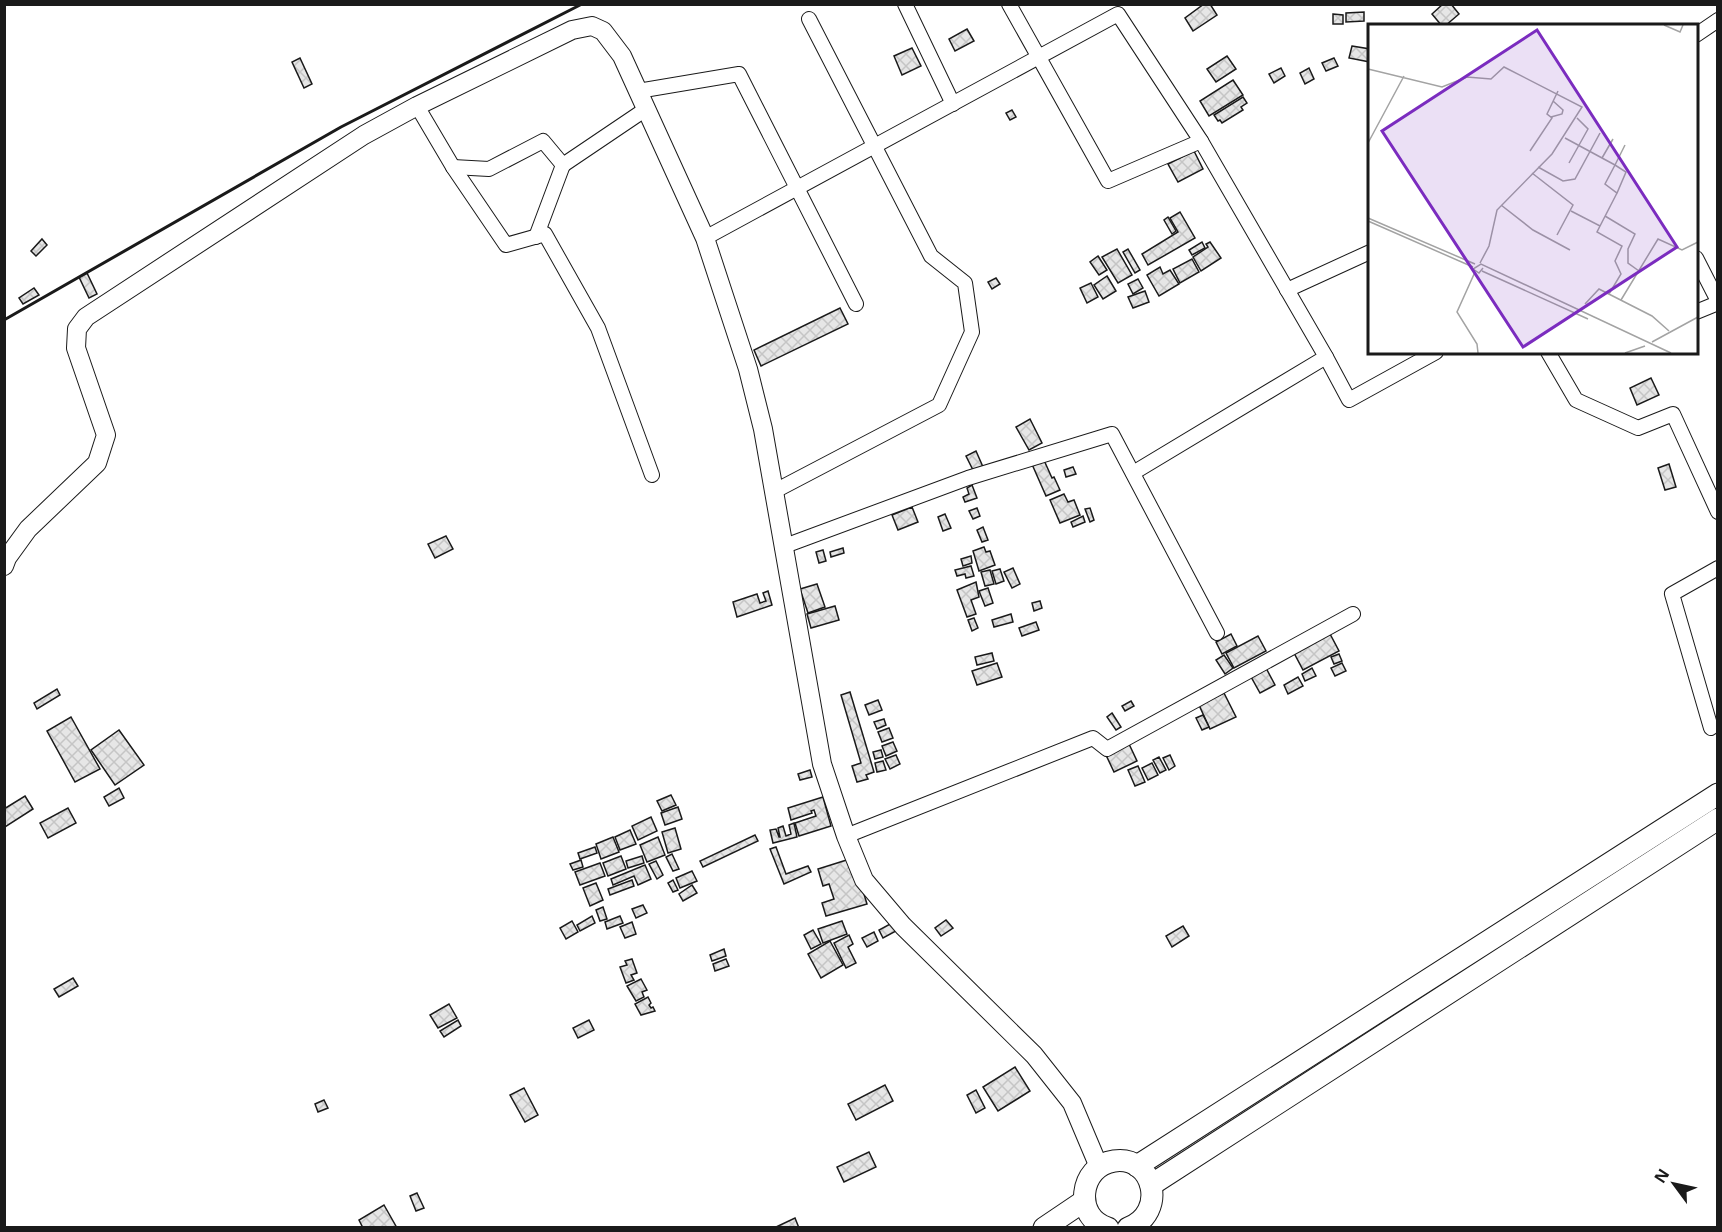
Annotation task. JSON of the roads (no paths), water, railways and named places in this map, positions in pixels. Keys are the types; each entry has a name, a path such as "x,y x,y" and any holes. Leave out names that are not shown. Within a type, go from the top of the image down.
{"main road":[{"path":"1137,1166 1718,794"},
{"path":"1151,1185 1718,819"},
{"path":"1095,1225 1084,1201 1087,1180 1099,1167 1114,1161 1126,1161 1137,1166 1146,1174 1153,1197 1144,1218 1131,1227"},
{"path":"1044,1227 1084,1201"}],"street":[{"path":"905,4 953,104"},
{"path":"1009,4 1108,181 1201,141"},
{"path":"705,238 1118,14 1201,141 1349,399 1432,354"},
{"path":"773,492 939,405 972,332 965,283 931,256 809,19"},
{"path":"1698,34 1718,20"},
{"path":"4,566 7,558 28,529 97,462 106,435 76,348 77,329 86,317 364,135 417,106 572,30 592,26 603,31 622,56 705,238 748,369 763,429 822,764 846,836 864,880 903,926 1034,1055 1072,1103 1099,1167"},
{"path":"638,91 739,75 856,304"},
{"path":"417,106 453,167 506,245 545,234 598,328 652,475"},
{"path":"536,237 563,165 646,109"},
{"path":"453,167 489,169 543,141 563,165"},
{"path":"1287,290 1368,253"},
{"path":"1698,262 1718,302 1698,311"},
{"path":"1549,354 1576,400 1638,428 1673,414 1718,512"},
{"path":"1133,473 1326,357"},
{"path":"782,547 968,478 1112,434 1217,633"},
{"path":"1711,728 1672,594 1718,568"},
{"path":"846,836 1093,738 1107,749 1353,614"}]}
